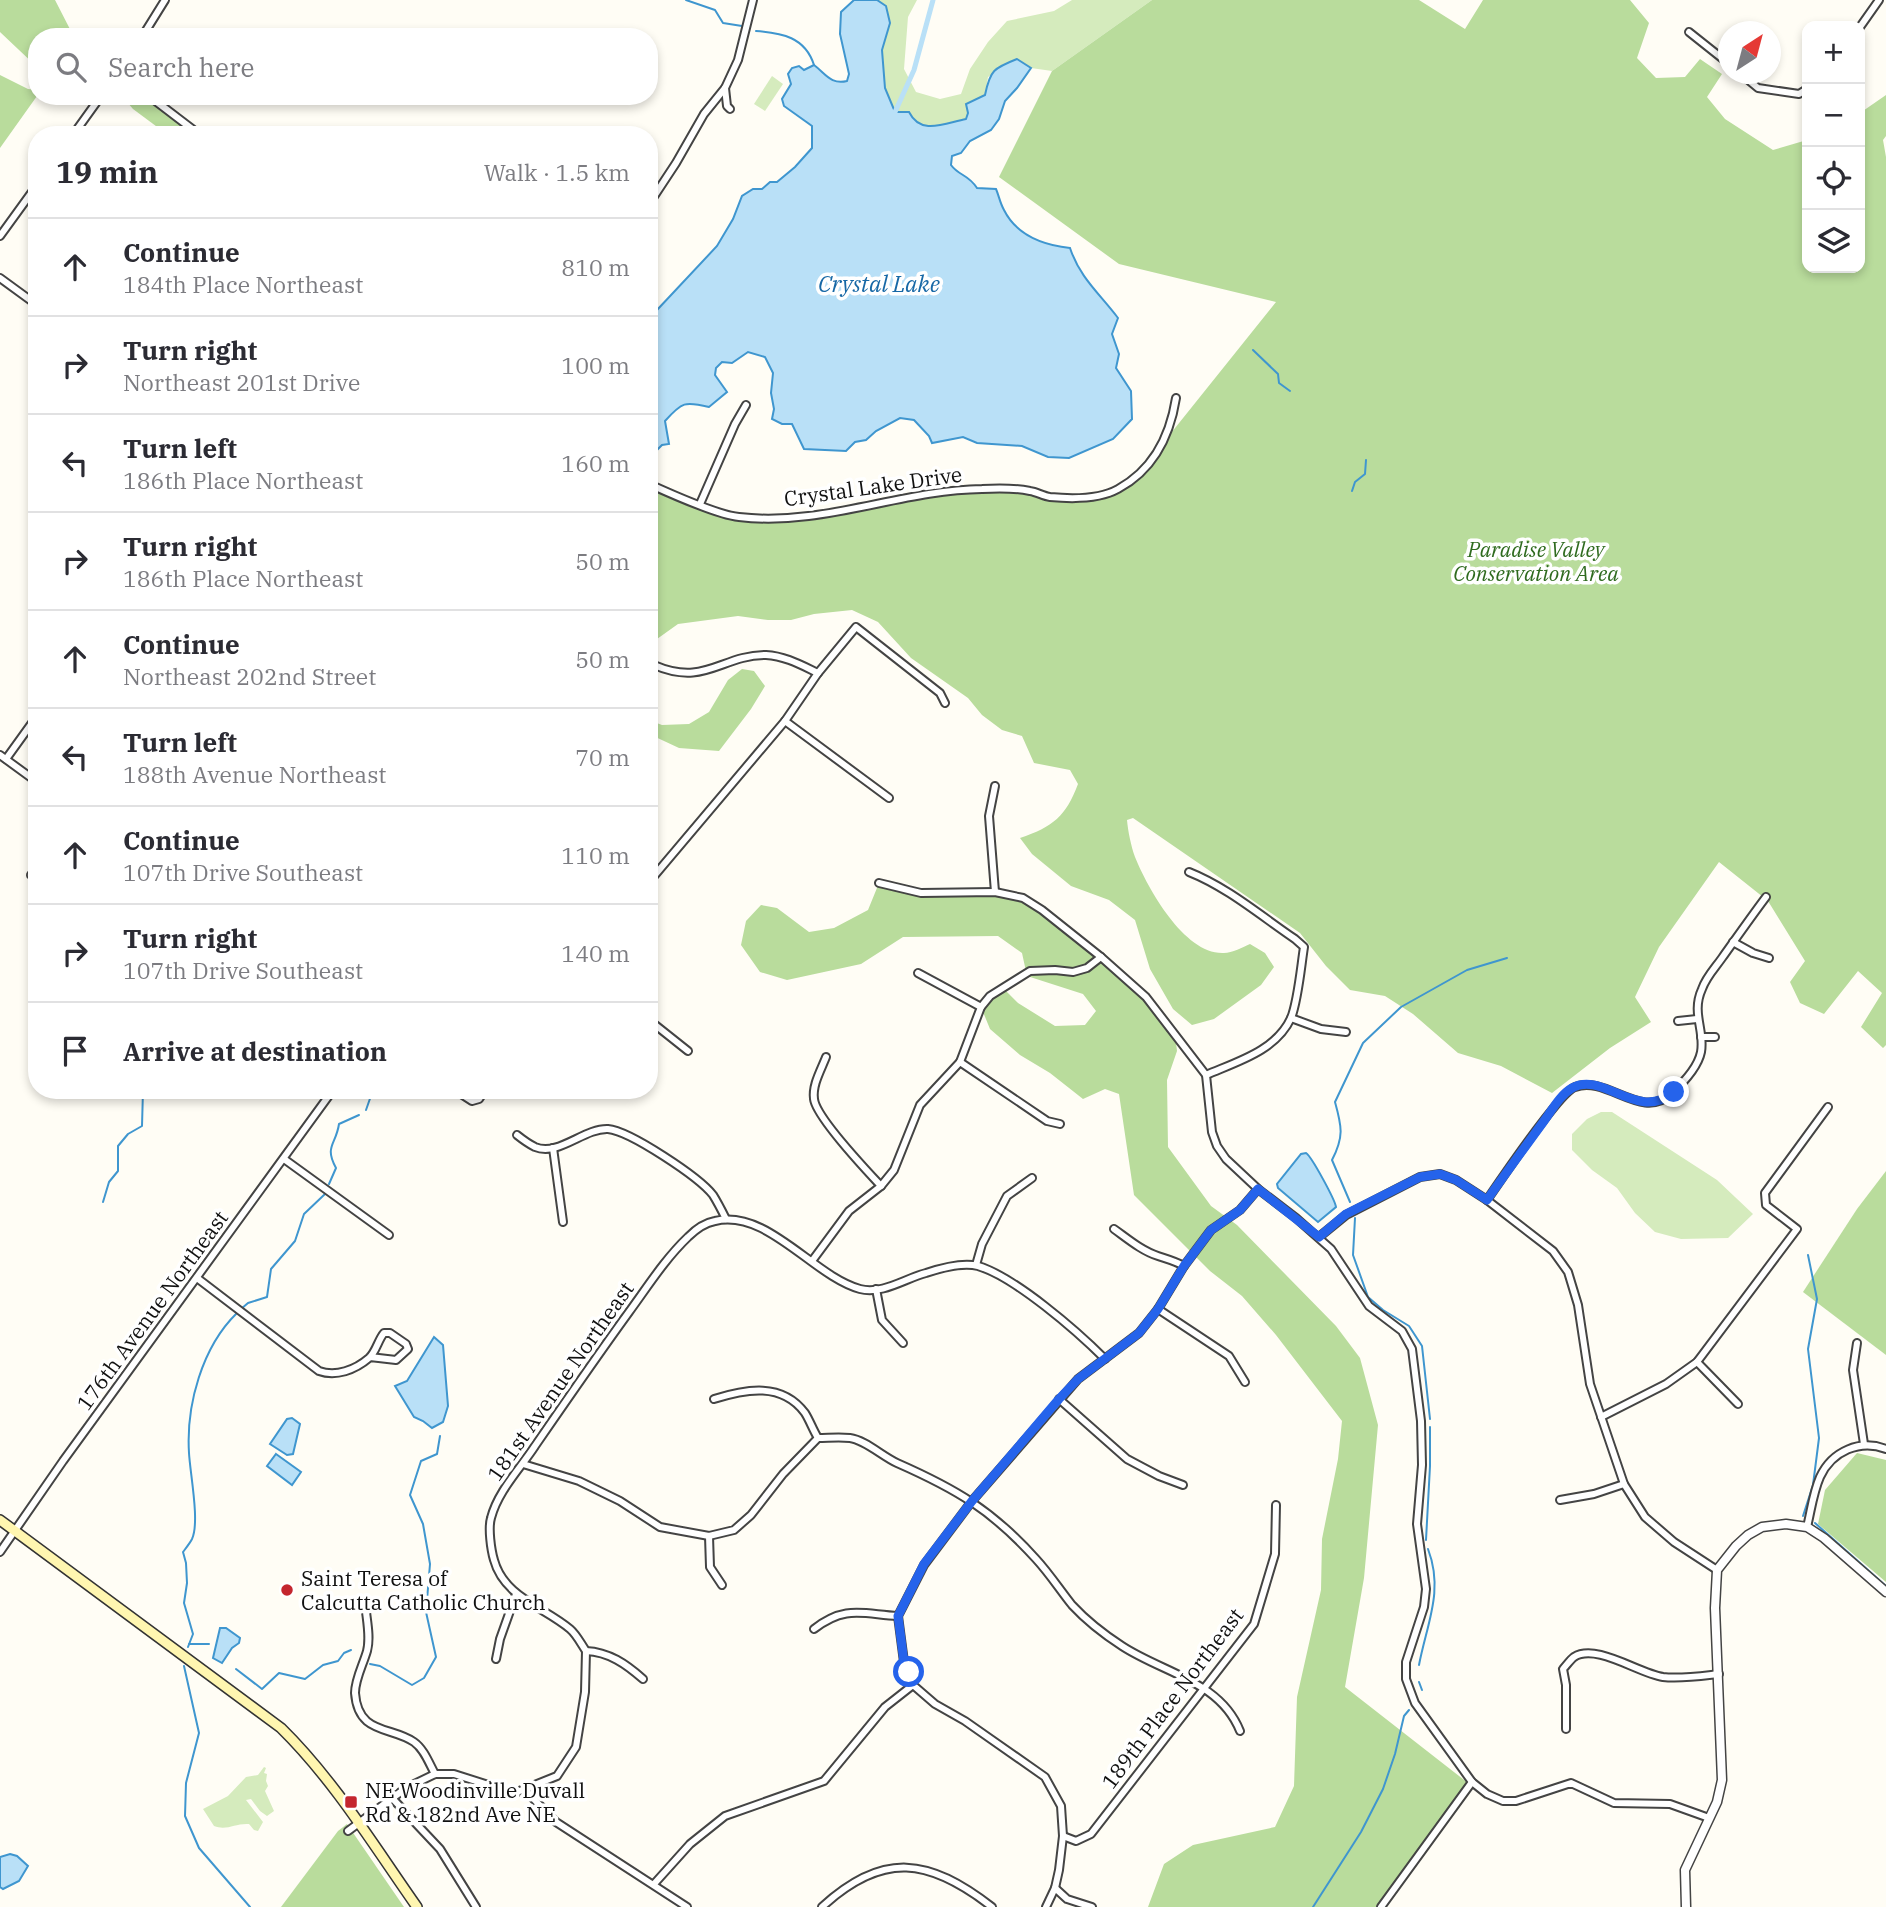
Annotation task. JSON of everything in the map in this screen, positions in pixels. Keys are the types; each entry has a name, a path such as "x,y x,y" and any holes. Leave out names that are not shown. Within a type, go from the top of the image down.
{"main road":[{"path":"0,1520 281,1728 315,1764 417,1907"}],"street":[{"path":"147,28 164,0"},
{"path":"658,190 704,114 725,88 738,60 753,0"},
{"path":"1864,21 1879,0"},
{"path":"1689,32 1718,55"},
{"path":"1753,84 1758,88 1798,94 1802,92"},
{"path":"725,88 727,106 730,109"},
{"path":"79,126 95,105"},
{"path":"161,105 188,126"},
{"path":"0,236 28,197"},
{"path":"0,278 28,298"},
{"name":"Crystal Lake Drive","path":"658,487 719,512 740,517 799,517 955,490 1029,491 1049,497 1082,498 1116,490 1135,478 1152,460 1164,443 1176,398"},
{"path":"700,504 746,405"},
{"path":"658,871 785,721 818,673 856,628 940,693 945,703"},
{"path":"658,666 674,672 701,672 746,658 766,656 797,662 818,673"},
{"path":"785,721 889,798"},
{"path":"28,727 3,757 28,775"},
{"path":"995,786 989,816 995,892"},
{"path":"1189,872 1223,890 1304,947 1291,1018 1263,1050 1206,1075"},
{"path":"879,883 921,893 995,892 1023,898 1101,957 1146,997 1206,1075 1212,1132 1226,1159 1258,1189 1319,1237 1331,1249 1369,1306 1402,1331 1412,1349 1421,1423 1422,1465 1417,1524 1426,1590 1424,1607 1410,1648 1406,1679 1415,1703 1472,1782 1487,1794 1503,1801 1531,1798 1570,1783 1614,1803 1670,1804 1709,1818"},
{"path":"1487,1200 1558,1102 1573,1087 1604,1088 1634,1100 1652,1103 1663,1100 1696,1065 1701,1051 1697,1019 1700,991 1766,897"},
{"path":"1733,943 1769,958"},
{"path":"813,1261 849,1212 881,1186 894,1170 920,1105 960,1062 981,1007 998,989 1030,971 1073,972 1087,968 1101,957"},
{"path":"918,973 981,1007"},
{"path":"1291,1018 1321,1029 1346,1032"},
{"path":"1678,1021 1697,1019"},
{"path":"658,1027 688,1051"},
{"path":"1701,1037 1715,1037"},
{"path":"826,1057 815,1085 814,1103 881,1186"},
{"path":"960,1062 1047,1121 1060,1124"},
{"name":"176th Avenue Northeast","path":"0,1552 327,1099"},
{"path":"1601,1417 1666,1384 1697,1362 1797,1229 1766,1205 1765,1194 1828,1107"},
{"path":"517,1135 535,1147 553,1147 597,1130 609,1129 625,1135 667,1158 700,1182 712,1195 726,1219 763,1230 813,1261 833,1277 863,1290 876,1289 946,1267 976,1265 1006,1279 1079,1333 1105,1360"},
{"path":"553,1147 563,1222"},
{"path":"284,1159 389,1235"},
{"path":"1319,1237 1346,1214 1420,1177 1440,1174 1456,1180 1487,1200 1553,1251 1568,1272 1578,1305 1590,1384 1624,1484 1645,1517 1674,1542 1717,1570"},
{"path":"976,1265 982,1244 1007,1196 1032,1178"},
{"path":"1046,1907 1055,1888 1063,1836 1060,1806 1045,1777 965,1721 935,1704 913,1685 904,1662 898,1616 919,1571 972,1501 1078,1379 1139,1333 1211,1230 1240,1210 1258,1189"},
{"name":"181st Avenue Northeast","path":"516,1594 502,1578 494,1560 490,1520 505,1488 667,1260 701,1226 726,1219"},
{"path":"1114,1229 1136,1245 1184,1266"},
{"path":"197,1278 319,1371 331,1375 370,1357 384,1333 407,1344 408,1349 396,1360 370,1357"},
{"path":"876,1289 882,1320 903,1343"},
{"path":"1158,1309 1228,1356 1245,1382"},
{"path":"1857,1343 1853,1370 1864,1444"},
{"path":"1697,1362 1738,1404"},
{"path":"714,1399 752,1390 770,1390 781,1394 805,1414 818,1438"},
{"path":"1059,1399 1127,1459 1183,1485"},
{"path":"523,1464 579,1481 620,1501 660,1527 709,1536 733,1530 751,1515 783,1474 818,1438 852,1438 888,1459 948,1486 972,1501 1014,1536 1074,1607 1122,1646 1202,1687 1221,1701 1240,1731"},
{"path":"1807,1527 1820,1477 1838,1455 1864,1444 1886,1448"},
{"path":"1560,1500 1594,1494 1624,1484"},
{"name":"189th Place Northeast","path":"1063,1836 1076,1841 1091,1834 1254,1623 1275,1554 1276,1505"},
{"path":"1686,1907 1685,1870 1717,1802 1723,1780 1715,1608 1717,1570 1748,1535 1762,1527 1786,1524 1807,1527 1824,1538 1886,1592"},
{"path":"709,1536 710,1567 722,1585"},
{"path":"348,1831 392,1798 435,1773 454,1774 504,1790 524,1790 557,1776 576,1747 584,1692 586,1651 572,1631 516,1594 496,1659"},
{"path":"365,1602 368,1649 356,1681 358,1705 363,1716 372,1725 405,1737 419,1746 435,1773"},
{"path":"814,1629 834,1616 847,1612 898,1616"},
{"path":"586,1651 600,1651 611,1656 643,1679"},
{"path":"1566,1728 1566,1685 1563,1669 1575,1656 1595,1652 1644,1672 1665,1677 1719,1675"},
{"path":"654,1884 690,1844 725,1816 824,1780 885,1707 913,1685"},
{"path":"1381,1907 1472,1782"},
{"path":"524,1790 556,1822 687,1907"},
{"path":"392,1798 440,1849 476,1907"},
{"path":"822,1907 864,1876 902,1866 940,1874 960,1884 992,1907"},
{"path":"1055,1888 1067,1899 1092,1907"}],"green space":[{"path":"0,0 55,0 69,28 28,28 28,58 0,32"},
{"path":"877,0 917,0 908,17 904,69 916,92 940,99 961,94 970,69 988,42 1007,21 1054,11 1072,0 1152,0 1052,71 1031,68 1017,59 988,77 985,95 966,119 927,128 895,112 885,88 882,50 890,23 886,6"},
{"name":"Paradise Valley Conservation Area","path":"1152,0 1419,0 1465,29 1483,0 1630,0 1649,23 1637,58 1656,78 1685,77 1700,59 1718,71 1718,80 1707,97 1725,119 1773,150 1802,141 1802,273 1865,273 1865,110 1886,95 1886,136 1883,140 1886,157 1886,1045 1883,1048 1861,1027 1882,993 1858,971 1824,1014 1800,1003 1790,982 1805,961 1768,901 1719,862 1659,947 1635,997 1651,1022 1610,1048 1552,1093 1501,1066 1458,1053 1413,1014 1385,996 1350,990 1326,966 1300,933 1133,818 1127,820 1135,857 1159,902 1182,932 1210,951 1227,953 1250,944 1265,953 1274,967 1261,985 1214,1019 1192,1025 1173,1009 1150,969 1135,920 1109,900 1071,886 1032,854 1020,838 1050,825 1069,804 1078,784 1070,770 1034,763 1022,736 1002,730 982,715 968,698 911,658 878,622 852,610 814,614 791,620 738,616 678,624 658,638 658,488 718,514 799,517 955,490 1029,491 1049,497 1082,498 1116,490 1135,478 1276,302 1119,264 999,177 1052,71"},
{"path":"0,75 28,89 28,105 31,105 0,148"},
{"path":"772,76 783,84 765,111 754,104"},
{"path":"130,105 155,105 182,126 156,126"},
{"path":"742,669 754,671 765,686 719,751 679,748 658,738 658,723 689,724 709,712 728,680"},
{"path":"879,883 900,890 995,892 1023,898 1042,910 1146,997 1175,1035 1177,1051 1167,1080 1168,1147 1211,1206 1237,1225 1336,1326 1360,1358 1378,1425 1364,1578 1345,1687 1468,1783 1377,1907 1148,1907 1164,1864 1193,1845 1275,1827 1294,1786 1297,1697 1321,1590 1322,1539 1338,1459 1342,1421 1276,1335 1242,1296 1210,1271 1134,1195 1119,1094 1105,1089 1083,1099 1050,1073 1020,1055 990,1029 981,1007 990,996 1005,990 1018,1003 1055,1026 1085,1025 1096,1011 1083,994 1027,976 1022,953 998,936 903,937 861,964 787,980 760,972 741,945 746,921 761,905 777,908 809,932 834,928 868,910"},
{"path":"1601,1112 1612,1112 1717,1180 1753,1214 1728,1238 1681,1239 1655,1232 1635,1213 1617,1188 1592,1170 1572,1150 1572,1134 1587,1119"},
{"path":"1886,1171 1886,1355 1803,1292 1857,1209"},
{"path":"1857,1453 1886,1460 1886,1582 1818,1524 1825,1490"},
{"path":"264,1767 268,1786 265,1791 274,1811 267,1816 251,1799 246,1800 263,1822 258,1831 249,1824 223,1828 214,1826 203,1809 228,1796 246,1777 258,1775"},
{"path":"347,1824 404,1907 281,1907 338,1831"}],"water":[{"name":"Crystal Lake","path":"854,0 877,0 886,6 890,23 882,50 885,88 895,112 909,112 920,124 934,126 966,119 966,104 985,95 994,71 1017,59 1031,68 1005,101 999,119 991,130 970,141 961,153 952,156 951,165 977,188 996,189 1009,219 1023,233 1041,242 1070,248 1085,277 1118,318 1112,334 1119,354 1116,368 1131,391 1132,419 1113,439 1069,458 1048,457 1022,446 977,443 963,437 932,443 914,420 900,418 876,431 866,440 855,442 846,451 804,449 792,424 782,424 772,419 773,373 765,357 748,352 732,363 722,362 716,368 715,375 727,392 709,407 684,405 665,421 669,444 658,449 658,309 717,246 733,219 742,196 753,189 762,189 770,182 777,182 812,148 812,126 784,106 782,99 791,84 788,74 792,68 799,66 804,70 814,65 833,80 847,81 849,74 840,34 841,12"},
{"path":"1306,1153 1323,1179 1336,1207 1318,1222 1278,1188 1277,1184 1301,1154"},
{"path":"434,1337 443,1345 448,1406 443,1422 432,1428 414,1417 395,1386 407,1381"},
{"path":"292,1418 300,1424 293,1454 287,1455 270,1444 287,1419"},
{"path":"276,1454 301,1472 292,1485 267,1466"},
{"path":"220,1628 226,1628 240,1638 239,1643 222,1663 213,1658"},
{"path":"10,1854 17,1856 28,1866 19,1881 3,1889 0,1887 0,1857"}],"waterway":[{"path":"686,0 715,10 723,23 742,26"},
{"path":"895,112 914,70 933,0"},
{"path":"756,31 783,35 799,42 814,65"},
{"path":"1253,350 1278,374 1279,383 1290,391"},
{"path":"1352,491 1355,482 1365,474 1366,460"},
{"path":"1350,1202 1332,1160 1341,1132 1335,1102 1363,1043 1401,1007 1467,970 1507,958"},
{"path":"103,1202 109,1182 118,1171 118,1146 128,1134 142,1126 143,1099"},
{"path":"366,1110 370,1099"},
{"path":"329,1184 336,1168 331,1150 339,1124 359,1115"},
{"path":"241,1309 248,1303 267,1297 271,1269 295,1241 304,1214 325,1194"},
{"path":"1355,1218 1353,1255 1368,1297 1409,1326 1422,1346 1430,1419"},
{"path":"1803,1516 1813,1485 1819,1438 1808,1349 1817,1299 1808,1255"},
{"path":"188,1647 193,1634 184,1603 187,1583 183,1552 192,1539 195,1521 189,1453 190,1416 199,1378 214,1342 237,1313"},
{"path":"1426,1540 1430,1427"},
{"path":"370,1664 380,1666 412,1685 424,1678 436,1657 426,1612 430,1564 423,1524 410,1495 421,1461 437,1454 440,1436"},
{"path":"1815,1523 1886,1586"},
{"path":"1419,1665 1434,1593 1433,1564 1428,1549"},
{"path":"189,1644 209,1644"},
{"path":"236,1669 262,1689 279,1673 305,1679 323,1665 338,1661 344,1653 351,1650"},
{"path":"184,1666 199,1733 186,1783 185,1816 199,1848 250,1907"},
{"path":"1419,1682 1422,1690"},
{"path":"1313,1907 1361,1832 1383,1789 1404,1716 1409,1710"}],"place":[{"name":"Saint Teresa of Calcutta Catholic Church","path":"287,1590"},
{"name":"NE Woodinville Duvall Rd & 182nd Ave NE","path":"351,1802"}],"route":[{"path":"909,1672 904,1662 898,1616 924,1564 972,1501 1059,1399 1078,1379 1139,1333 1211,1230 1240,1210 1258,1189 1319,1237 1346,1214 1420,1177 1440,1174 1456,1180 1487,1200 1558,1102 1573,1087 1604,1088 1634,1100 1652,1103 1663,1100 1674,1092"}]}
